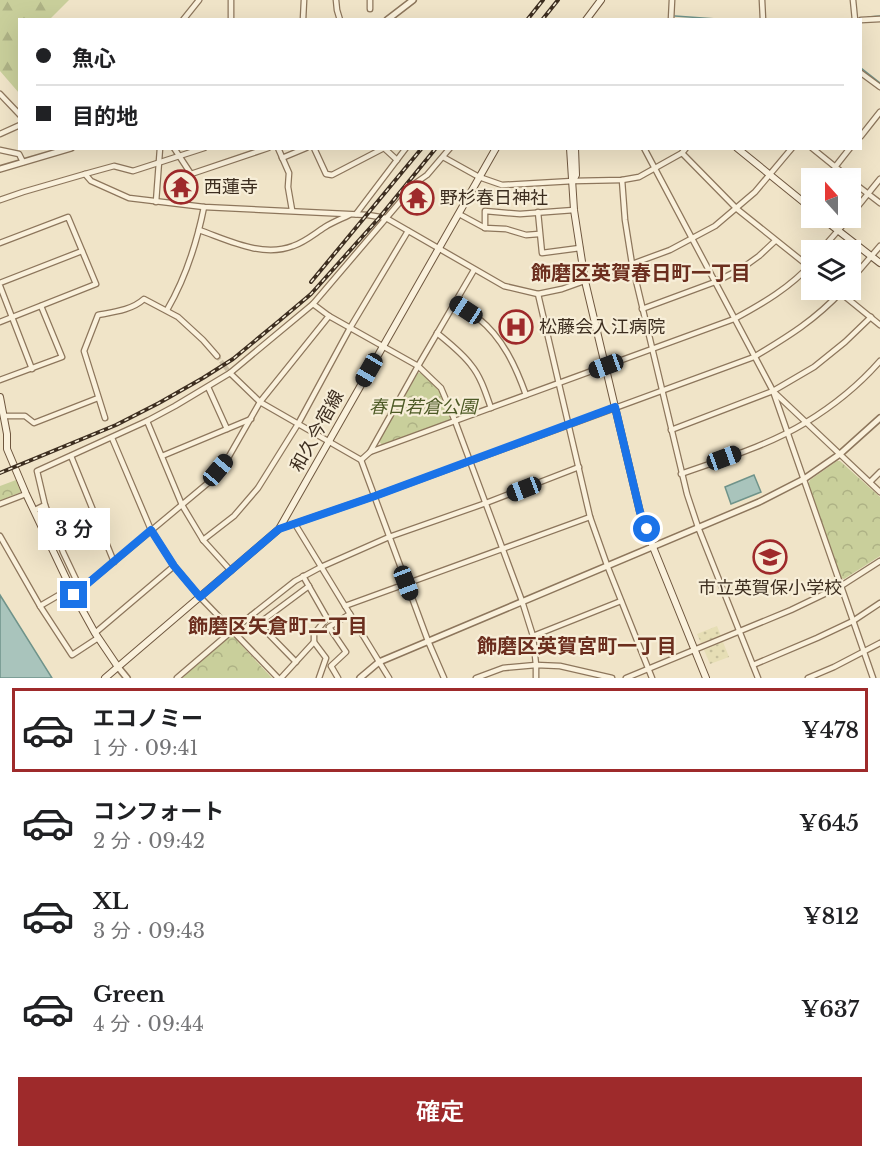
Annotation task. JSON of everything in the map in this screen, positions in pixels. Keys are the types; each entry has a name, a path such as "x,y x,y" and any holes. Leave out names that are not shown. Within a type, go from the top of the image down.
{"main road":[{"path":"588,18 601,0"},
{"name":"和久今宿線","path":"105,678 279,529 495,150"},
{"path":"570,150 574,210 585,281 640,512 706,678"},
{"path":"573,181 576,175 575,150"},
{"path":"739,150 801,200"},
{"path":"835,228 880,263"},
{"path":"0,399 7,434 7,450 26,494 74,595 96,636 118,667"}],"street":[{"path":"185,18 199,0"},
{"path":"231,0 231,18"},
{"path":"303,18 304,0"},
{"path":"336,0 339,18"},
{"path":"370,0 370,9"},
{"path":"389,18 405,2 413,0"},
{"path":"671,18 672,0"},
{"path":"762,0 763,18"},
{"path":"853,0 855,18"},
{"path":"862,20 880,19"},
{"path":"862,74 880,87"},
{"path":"0,94 18,113"},
{"path":"862,134 880,112"},
{"path":"0,134 18,126"},
{"path":"0,150 19,154 23,162"},
{"path":"0,169 58,150"},
{"path":"156,202 160,150"},
{"path":"175,150 191,174 262,150"},
{"path":"0,200 114,166 133,171 198,150"},
{"path":"279,150 289,173 288,188 292,210"},
{"path":"282,158 301,150"},
{"path":"315,150 326,174 332,175 380,150"},
{"path":"386,150 397,160"},
{"path":"199,230 254,248 277,251 294,246 325,227 354,214 404,150"},
{"path":"81,590 45,505 37,471 147,421 230,373 313,304 417,182 427,175 448,150"},
{"path":"645,150 773,391 873,678"},
{"path":"85,174 91,181 129,198 156,202 204,207 368,214 386,218 504,286 538,294 562,289 670,250 715,226 755,192 790,150"},
{"path":"814,150 835,167 848,150"},
{"path":"443,157 479,177 502,185 622,180 639,177 684,151 737,209 801,260"},
{"path":"861,204 880,179"},
{"path":"622,180 632,264 681,474 698,527 758,678"},
{"path":"861,188 880,203"},
{"path":"167,310 175,295 199,230 204,207"},
{"path":"485,228 484,211 520,214 574,210"},
{"path":"538,212 542,253 580,248"},
{"path":"459,214 485,228 506,229 526,235 539,234"},
{"path":"0,243 69,217 96,284 0,322"},
{"path":"830,240 838,230"},
{"path":"203,540 234,516 258,489 298,424 350,328 408,231"},
{"path":"642,309 715,282 741,269 775,241"},
{"path":"861,269 880,246"},
{"path":"32,369 0,285 82,251"},
{"path":"361,460 370,452 474,270"},
{"path":"370,452 734,319 766,301 801,274"},
{"path":"538,294 590,517 652,678"},
{"path":"105,418 84,351 98,315 129,308 144,299 178,317 217,356"},
{"path":"279,529 754,357 790,336 819,313 831,300"},
{"path":"851,300 880,325"},
{"path":"454,302 479,318 498,338 516,367 526,395"},
{"path":"313,304 329,316 418,366 441,388 456,421 522,601 533,636 536,678"},
{"path":"0,380 62,357 41,306"},
{"path":"74,595 208,483 228,458 260,402 329,316"},
{"path":"671,430 773,391 814,367 871,317"},
{"path":"437,333 456,348 472,366 491,408"},
{"path":"681,474 745,450 806,423 842,397 880,361"},
{"path":"230,373 260,402 361,460 444,678"},
{"path":"208,387 227,429"},
{"path":"773,391 880,492"},
{"path":"4,416 25,416 37,423 98,398"},
{"path":"162,456 251,418"},
{"path":"360,678 379,662 759,502 804,479 840,454 880,418"},
{"path":"147,421 182,505 203,540 231,571"},
{"path":"0,437 7,434"},
{"path":"112,438 151,530 174,566 200,597 279,678 315,642"},
{"path":"71,456 114,561"},
{"path":"177,678 233,630 303,576 389,537 579,467"},
{"path":"870,482 880,472"},
{"path":"0,504 26,494"},
{"path":"35,510 45,505"},
{"path":"345,606 590,517"},
{"path":"295,524 389,678"},
{"path":"0,536 40,606 72,655 174,566"},
{"path":"626,678 792,610 841,586 880,561"},
{"path":"303,576 327,618 314,634 315,642 326,658 319,678"},
{"path":"258,624 309,586"},
{"path":"40,606 71,588"},
{"path":"533,636 621,601"},
{"path":"753,665 853,621 880,603"},
{"path":"338,678 331,666 346,652 329,627 350,614"},
{"path":"251,616 296,662"},
{"path":"808,678 880,643"},
{"path":"476,678 503,668 536,665 560,666 612,678"},
{"path":"118,667 127,678"}],"shaded area":[{"path":"717,626 721,636 701,643 697,634"},
{"path":"723,642 729,657 710,664 704,650"}],"green space":[{"path":"0,0 69,0 51,18 18,18 18,92 0,71"},
{"name":"春日若倉公園","path":"418,373 426,377 441,394 450,420 382,445 379,441"},
{"path":"840,461 880,497 880,556 844,579 841,578 808,484 810,480"},
{"path":"16,480 21,492 0,501 0,486"},
{"path":"232,635 272,678 182,678"}],"water":[{"path":"754,475 761,492 731,504 725,487"},
{"path":"0,595 52,678 0,678"}],"waterway":[{"path":"675,16 703,18"},
{"path":"868,17 880,16"},
{"path":"862,69 880,83"}],"tunnel":[{"path":"217,356 230,373"}],"railway":[{"path":"529,18 543,0"},
{"path":"544,18 558,0"},
{"path":"311,282 420,150"},
{"path":"0,473 116,425 159,403 233,359 311,294 379,218 434,150"}],"place":[{"name":"西蓮寺","path":"181,187"},
{"name":"野杉春日神社","path":"417,198"},
{"name":"松藤会入江病院","path":"516,327"},
{"name":"市立英賀保小学校","path":"770,557"}],"district":[{"name":"飾磨区英賀春日町一丁目","path":"641,273"},
{"name":"飾磨区矢倉町二丁目","path":"278,626"},
{"name":"飾磨区英賀宮町一丁目","path":"577,646"}],"route":[{"path":"74,595 151,530 174,566 200,597 279,529 615,407 640,512 647,529"}]}
